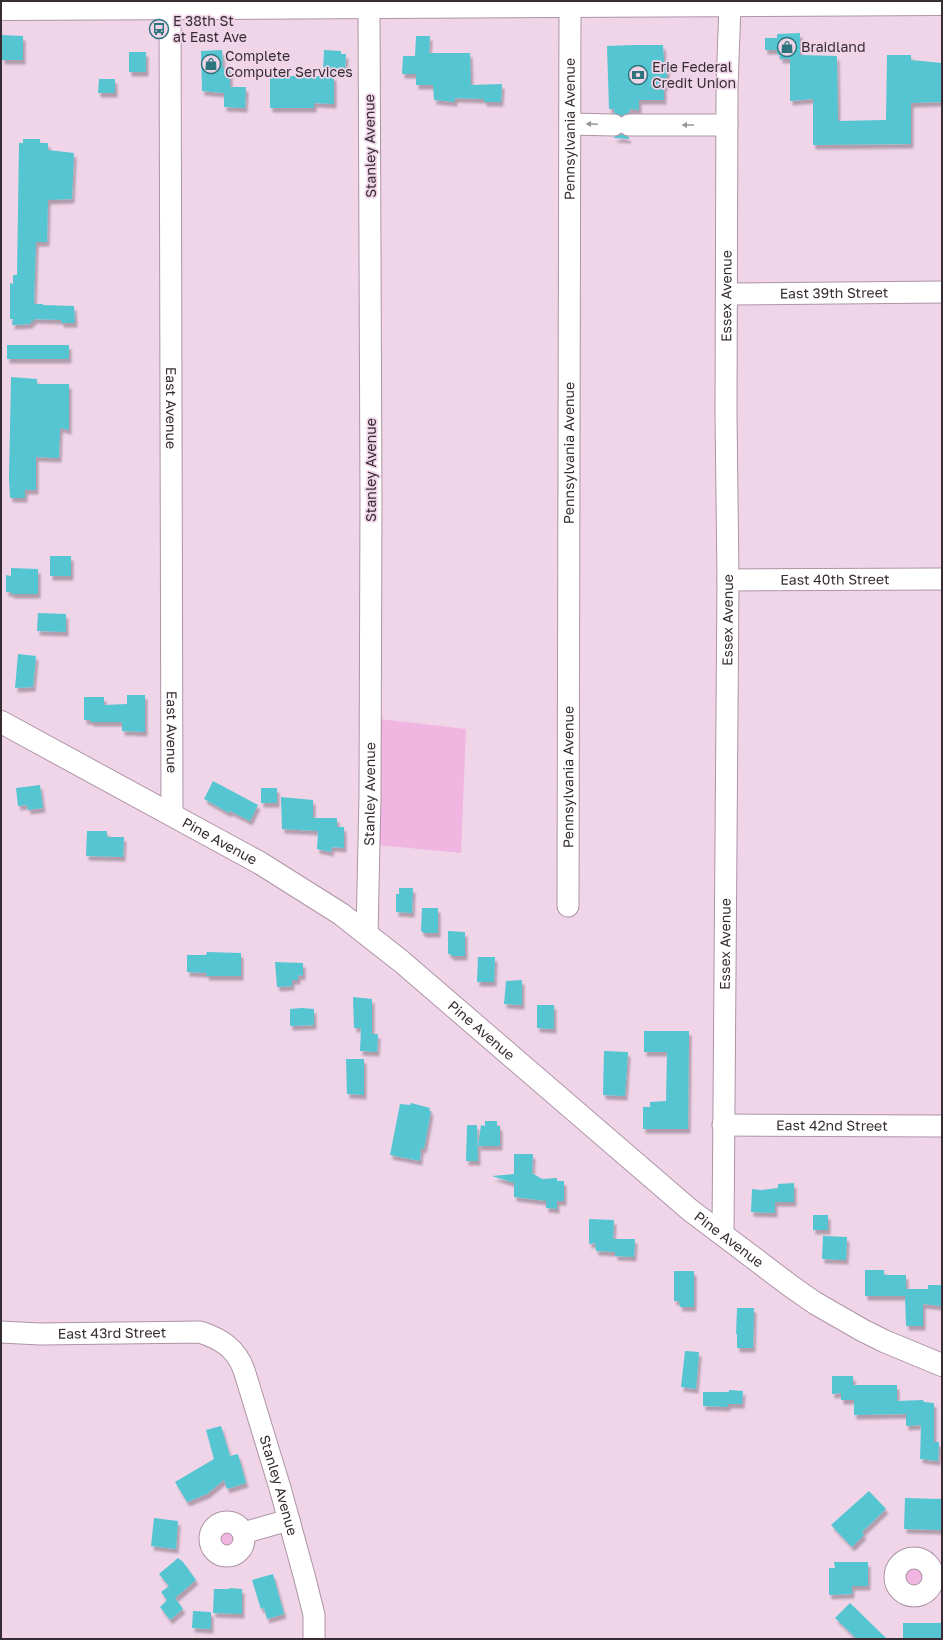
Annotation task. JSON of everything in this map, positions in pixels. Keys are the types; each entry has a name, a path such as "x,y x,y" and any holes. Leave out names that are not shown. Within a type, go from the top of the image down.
{"main road":[{"path":"1,9 170,5 369,6 570,3 730,5 942,4"},
{"name":"Pine Avenue","path":"1,722 289,880 341,914 367,934 690,1210 722,1235 820,1306 884,1341 942,1365"}],"street":[{"name":"Pennsylvania Avenue","path":"568,906 570,3"},
{"name":"East Avenue","path":"170,5 172,815"},
{"name":"Essex Avenue","path":"722,1235 728,580 726,488 727,63 730,5"},
{"name":"Stanley Avenue","path":"367,934 370,789 371,508 369,6"},
{"path":"570,124 727,125"},
{"name":"East 39th Street","path":"727,294 942,292"},
{"name":"East 40th Street","path":"728,580 942,579"},
{"name":"East 42nd Street","path":"723,1125 942,1126"},
{"name":"East 43rd Street","path":"1,1332 40,1334 200,1332 221,1341"},
{"name":"Stanley Avenue","path":"221,1341 240,1359 289,1520 314,1615 314,1639"},
{"path":"243,1533 289,1520"}],"shaded area":[{"path":"380,719 466,729 461,853 378,845"},
{"path":"227,1531 233,1533 235,1539 233,1545 227,1547 221,1545 219,1539 221,1533"},
{"path":"914,1569 919,1571 923,1576 926,1583 924,1586 910,1584 903,1580 905,1572"}],"building":[{"path":"800,33 800,55 837,56 838,121 886,120 887,55 911,55 911,60 942,63 942,102 911,103 911,144 813,145 813,99 790,101 790,59 780,59 780,55 777,54 777,50 765,50 765,38 777,38 777,34"},
{"path":"2,35 23,36 23,60 2,60"},
{"path":"416,36 430,36 429,53 470,53 471,85 502,84 501,102 484,102 484,99 455,98 455,102 434,100 433,85 416,85 416,74 402,74 403,56 415,56"},
{"path":"663,45 664,62 667,61 667,85 664,85 664,100 639,100 639,110 630,109 629,113 622,116 614,113 614,109 609,109 607,46"},
{"path":"222,50 223,68 230,68 230,87 246,87 245,108 224,107 224,93 202,91 201,51"},
{"path":"324,50 341,51 341,54 346,54 345,71 323,70"},
{"path":"129,52 146,52 146,72 129,72"},
{"path":"270,76 334,76 334,104 314,103 314,108 270,108"},
{"path":"99,79 115,79 115,93 98,93"},
{"path":"621,134 629,137 629,139 614,138"},
{"path":"23,139 40,139 40,143 48,143 48,150 74,153 72,199 48,200 47,242 36,242 34,302 35,304 43,305 74,306 75,323 61,323 61,320 34,319 34,321 31,321 31,324 12,325 13,319 10,319 10,283 13,284 13,275 17,275 19,143 23,143"},
{"path":"7,345 69,345 69,359 7,359"},
{"path":"11,377 37,379 37,384 69,384 69,430 60,428 59,458 36,457 36,490 25,490 25,498 10,498"},
{"path":"50,556 71,556 71,576 50,576"},
{"path":"11,568 38,569 38,594 11,594 11,592 6,592 6,575 11,576"},
{"path":"38,613 66,614 66,632 37,631"},
{"path":"18,654 36,656 33,687 15,688"},
{"path":"127,695 145,695 145,732 122,731 122,722 91,722 90,720 84,720 84,697 104,697 104,705 127,704"},
{"path":"213,781 258,805 250,821 230,811 229,813 204,799"},
{"path":"40,785 43,808 28,810 27,805 18,806 16,788"},
{"path":"261,788 277,788 277,803 261,803"},
{"path":"281,797 313,800 313,818 337,818 337,827 344,827 344,848 332,847 331,852 317,849 318,831 282,829"},
{"path":"87,831 107,831 107,837 124,837 123,857 86,856"},
{"path":"399,888 413,888 412,913 396,912 396,894 399,894"},
{"path":"422,908 438,908 438,933 424,933 421,931"},
{"path":"448,931 465,932 465,956 451,956 451,954 448,954"},
{"path":"207,952 241,953 241,976 206,976 207,973 187,972 187,955 206,955"},
{"path":"478,957 495,957 494,982 477,982"},
{"path":"275,962 303,963 303,976 298,975 298,980 292,980 292,986 277,987"},
{"path":"522,980 522,1005 504,1004 506,981"},
{"path":"353,997 372,999 372,1034 378,1034 377,1052 360,1051 361,1028 354,1028"},
{"path":"537,1005 554,1005 554,1029 537,1028"},
{"path":"290,1009 314,1009 314,1025 290,1026"},
{"path":"644,1031 689,1031 688,1129 643,1129 643,1107 650,1107 650,1102 666,1101 667,1052 644,1052"},
{"path":"604,1051 628,1052 625,1096 603,1095"},
{"path":"346,1059 364,1059 364,1095 347,1094"},
{"path":"411,1103 430,1108 429,1111 431,1111 424,1149 421,1148 420,1161 390,1155 400,1104 410,1105"},
{"path":"485,1121 497,1121 497,1126 500,1126 500,1146 478,1146 481,1125 485,1126"},
{"path":"467,1125 477,1125 478,1161 466,1161"},
{"path":"514,1154 533,1154 532,1173 542,1179 557,1178 557,1181 564,1181 564,1201 557,1201 557,1209 546,1208 546,1201 514,1197 514,1183 492,1176 514,1174"},
{"path":"794,1183 794,1202 775,1202 775,1213 751,1212 752,1189 761,1190 778,1188 778,1184"},
{"path":"813,1215 828,1215 828,1230 813,1230"},
{"path":"589,1219 614,1220 613,1239 635,1239 634,1257 615,1256 615,1252 596,1251 595,1243 589,1244"},
{"path":"823,1236 847,1237 846,1260 822,1259"},
{"path":"865,1270 884,1270 884,1275 906,1275 906,1289 928,1289 928,1285 942,1285 942,1306 923,1304 923,1326 906,1326 905,1296 865,1296"},
{"path":"674,1271 694,1271 694,1307 680,1307 679,1301 674,1301"},
{"path":"737,1308 754,1308 753,1348 737,1348"},
{"path":"685,1351 699,1352 696,1389 681,1387"},
{"path":"832,1376 853,1376 853,1385 897,1385 897,1401 923,1400 924,1402 934,1403 934,1442 939,1442 938,1461 920,1459 921,1425 906,1426 906,1414 854,1415 854,1400 841,1400 841,1393 832,1394"},
{"path":"729,1390 743,1391 742,1404 728,1404 728,1407 703,1406 703,1392 729,1392"},
{"path":"221,1426 230,1456 238,1454 246,1483 227,1489 224,1480 207,1494 187,1502 175,1482 214,1459 206,1430"},
{"path":"869,1491 886,1509 862,1532 864,1535 852,1547 831,1525"},
{"path":"905,1498 942,1499 942,1530 904,1529"},
{"path":"154,1518 178,1521 176,1549 151,1546"},
{"path":"178,1558 183,1562 196,1580 175,1598 183,1609 170,1620 160,1607 167,1600 161,1592 169,1586 159,1574"},
{"path":"834,1562 868,1562 868,1586 852,1586 852,1594 829,1595 829,1568 835,1568"},
{"path":"273,1574 284,1614 267,1619 264,1608 261,1609 252,1580"},
{"path":"214,1589 242,1589 242,1614 213,1613"},
{"path":"850,1603 887,1639 857,1639 835,1618"},
{"path":"193,1611 211,1612 211,1629 192,1628"},
{"path":"903,1623 942,1623 942,1639 903,1639"}],"place":[{"name":"E 38th St at East Ave","path":"159,29"},
{"name":"Braidland","path":"787,47"},
{"name":"Complete Computer Services","path":"211,64"},
{"name":"Erie Federal Credit Union","path":"638,75"}]}
